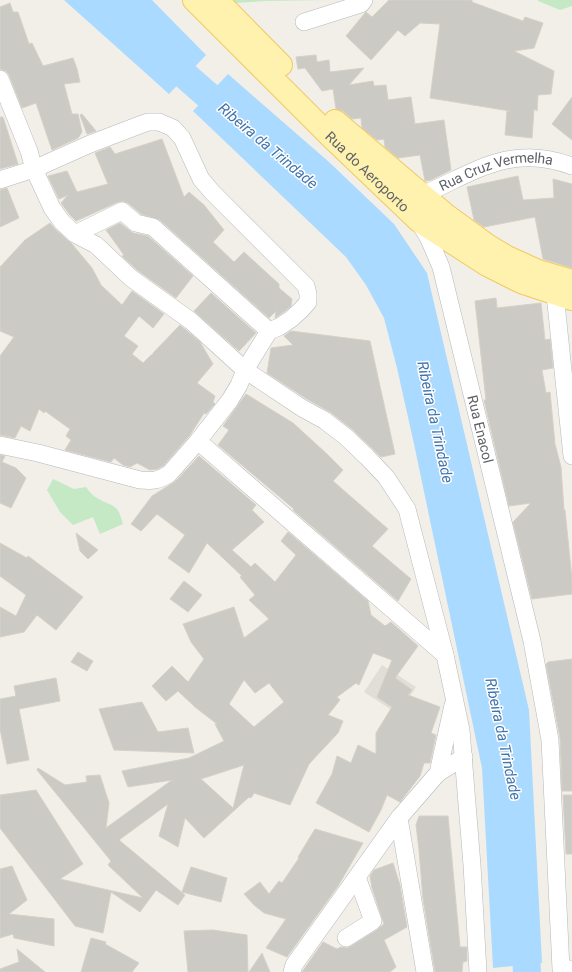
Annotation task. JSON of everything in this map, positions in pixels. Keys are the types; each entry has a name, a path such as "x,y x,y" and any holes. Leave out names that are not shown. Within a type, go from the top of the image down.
{"main road":[{"name":"Rua do Aeroporto","path":"194,0 329,135 419,221 486,265 521,282 564,297"},
{"name":"Rua do Aeroporto","path":"217,0 337,123 463,228 507,257 538,272 572,281"}],"street":[{"path":"304,22 361,4 364,0"},
{"path":"0,79 29,151 34,169 52,208 62,222 75,234 96,245 131,278 191,321 245,370 302,408 324,420 346,437 386,477 407,509 445,655 461,730 472,865 478,972"},
{"path":"0,180 34,169 90,144 148,122 159,122 173,128 182,138 201,179 212,192 306,286 308,294 308,302 301,310 279,327 269,331 245,370 239,385 230,400 198,441 169,474 160,480 140,480 38,453 0,445"},
{"name":"Rua Cruz Vermelha","path":"422,195 482,167 504,160 533,158 572,166"},
{"path":"75,234 113,214 122,211 136,223 152,227 269,331"},
{"name":"Rua Enacol","path":"419,221 434,250 443,272 532,641 550,740 561,969 572,969"},
{"path":"564,297 572,456"},
{"path":"198,441 445,655"},
{"path":"438,773 455,698"},
{"path":"292,972 294,965 399,818 438,773 464,757"},
{"path":"399,818 426,972"},
{"path":"346,938 373,921 358,877"}],"shaded area":[{"path":"382,665 416,687 398,714 364,692"}],"green space":[{"path":"232,0 327,0 235,3"},
{"path":"538,0 572,0 572,6 560,10"},
{"path":"53,479 74,489 86,487 96,497 117,509 123,524 100,534 93,517 73,525 60,512 47,490"}],"water":[{"path":"64,0 152,0 206,55 169,94"},
{"path":"228,74 329,162 394,224 427,273 529,710 542,963 493,968 482,768 414,444 384,318 366,285 346,257 193,111"}],"building":[{"path":"389,0 472,0 472,2 523,21 525,17 543,23 534,48 514,51 554,71 551,94 538,95 537,111 534,109 532,138 505,135 507,111 510,111 430,98 440,24 420,23 405,36 398,30 371,60 346,36 366,12 372,17"},
{"path":"10,3 13,12 18,12 29,44 32,43 43,66 73,58 77,69 80,82 64,84 72,114 78,114 82,132 78,138 52,150 36,103 22,108 9,75 6,71 0,69 0,7"},
{"path":"316,55 317,62 329,60 330,72 364,68 349,85 373,81 374,86 386,85 388,100 411,97 415,124 444,120 451,170 431,180 425,181 420,155 398,158 385,147 384,139 377,140 362,128 361,118 352,119 343,111 336,109 333,89 322,91 305,68 298,69 296,57"},
{"path":"572,97 572,140 552,124"},
{"path":"82,114 96,131 87,134 80,115"},
{"path":"0,117 3,117 18,164 0,169"},
{"path":"162,139 184,197 189,192 204,205 224,230 213,242 234,262 244,252 279,284 279,288 292,299 291,306 275,318 276,311 269,318 160,220 141,214 128,203 123,201 118,202 76,221 61,203 68,195 59,199 48,176 67,171 77,192 108,184 95,153 110,147 115,154"},
{"path":"518,176 523,200 554,198 553,179 572,184 572,268 543,259 535,217 484,227 474,220 467,187"},
{"path":"7,188 19,218 0,227 0,190"},
{"path":"50,223 72,244 92,268 101,285 122,305 132,291 164,314 153,328 139,316 124,336 138,346 132,354 143,363 180,325 200,342 213,364 197,383 215,396 213,402 215,404 206,414 204,413 190,435 163,466 158,469 150,470 137,463 130,467 123,465 114,458 111,462 65,450 71,440 66,436 70,429 45,411 44,413 39,409 30,431 21,426 15,438 0,435 0,356 14,337 0,331 0,267 25,240"},
{"path":"120,223 133,233 148,236 193,276 176,298 137,270 122,256 124,255 106,230"},
{"path":"211,293 256,333 239,351 194,311"},
{"path":"496,298 497,308 541,303 545,340 550,339 553,368 542,370 546,393 550,392 555,444 561,467 564,510 572,579 572,594 532,599 513,522 531,503 509,506 484,400 486,400 475,301"},
{"path":"291,331 370,341 395,454 381,457 353,430 330,412 267,373 271,348 293,345 284,336"},
{"path":"246,394 293,423 327,454 343,470 333,481 388,529 372,546 411,579 398,601 293,510 294,509 218,445 229,430 223,426"},
{"path":"0,455 5,456 2,462 16,468 26,478 11,508 0,503"},
{"path":"199,456 256,505 252,510 264,522 232,550 251,567 255,563 275,582 296,555 281,541 288,532 368,601 371,615 385,626 391,622 418,646 395,678 412,690 408,695 440,707 431,733 436,735 430,763 424,763 420,776 400,802 387,795 369,832 316,803 332,774 337,756 351,763 358,745 376,754 376,733 392,707 377,697 392,660 373,653 359,685 356,683 337,697 340,700 328,715 343,721 338,733 309,764 290,805 254,793 251,798 249,797 204,838 185,818 178,847 159,836 168,804 119,840 185,895 178,905 156,890 140,912 111,892 103,933 75,926 0,828 0,795 36,790 83,864 60,879 143,898 108,865 111,861 37,770 38,768 65,785 87,782 86,776 100,775 109,803 106,828 172,780 128,787 122,771 189,758 224,741 215,724 217,724 195,707 178,691 166,701 152,686 172,666 188,682 204,659 191,642 183,624 234,607 244,638 269,619 249,600 255,595 240,577 242,576 207,543 189,573 168,558 185,535 157,514 141,531 131,524 152,496 176,481","holes":["244,680 255,693 269,683 284,702 254,727 229,704","244,765 233,808 201,779"]},
{"path":"76,533 98,550 88,559 80,551"},
{"path":"0,543 27,558 28,556 83,597 56,630 37,615 24,632 0,637 0,607 16,616 26,595 0,576"},
{"path":"184,581 202,595 188,612 170,599"},
{"path":"78,652 93,661 87,671 71,662"},
{"path":"572,659 572,791 562,791 560,738 546,664 548,662"},
{"path":"56,678 60,701 19,709 29,760 7,764 0,729 0,699 16,696 14,686"},
{"path":"142,702 158,732 188,728 194,753 114,750 99,709"},
{"path":"563,795 572,795 572,854 566,854"},
{"path":"419,816 448,816 460,947 467,947 467,961 463,962 462,972 435,972 423,899 416,825"},
{"path":"315,829 363,843 338,886 287,957 266,948 286,919 264,913 244,894 260,882 269,894 279,881 282,883 299,858 298,857"},
{"path":"393,863 400,885 407,927 384,940 396,967 390,972 302,972 323,942 337,949 341,947 347,948 384,924 372,888 370,876 374,870"},
{"path":"12,866 27,900 9,914 54,919 54,946 14,938 13,934 0,938 0,869"},
{"path":"191,867 227,878 221,902 182,892"},
{"path":"213,930 247,935 248,972 188,972 184,931"},
{"path":"91,938 106,942 105,944 139,963 132,972 81,972"},
{"path":"17,949 45,972 0,972 0,969 19,962"},
{"path":"262,953 270,972 249,972"}],"waterway":[{"name":"Ribeira da Trindade","path":"99,0 237,121"},
{"name":"Ribeira da Trindade","path":"524,927 527,972"}]}
